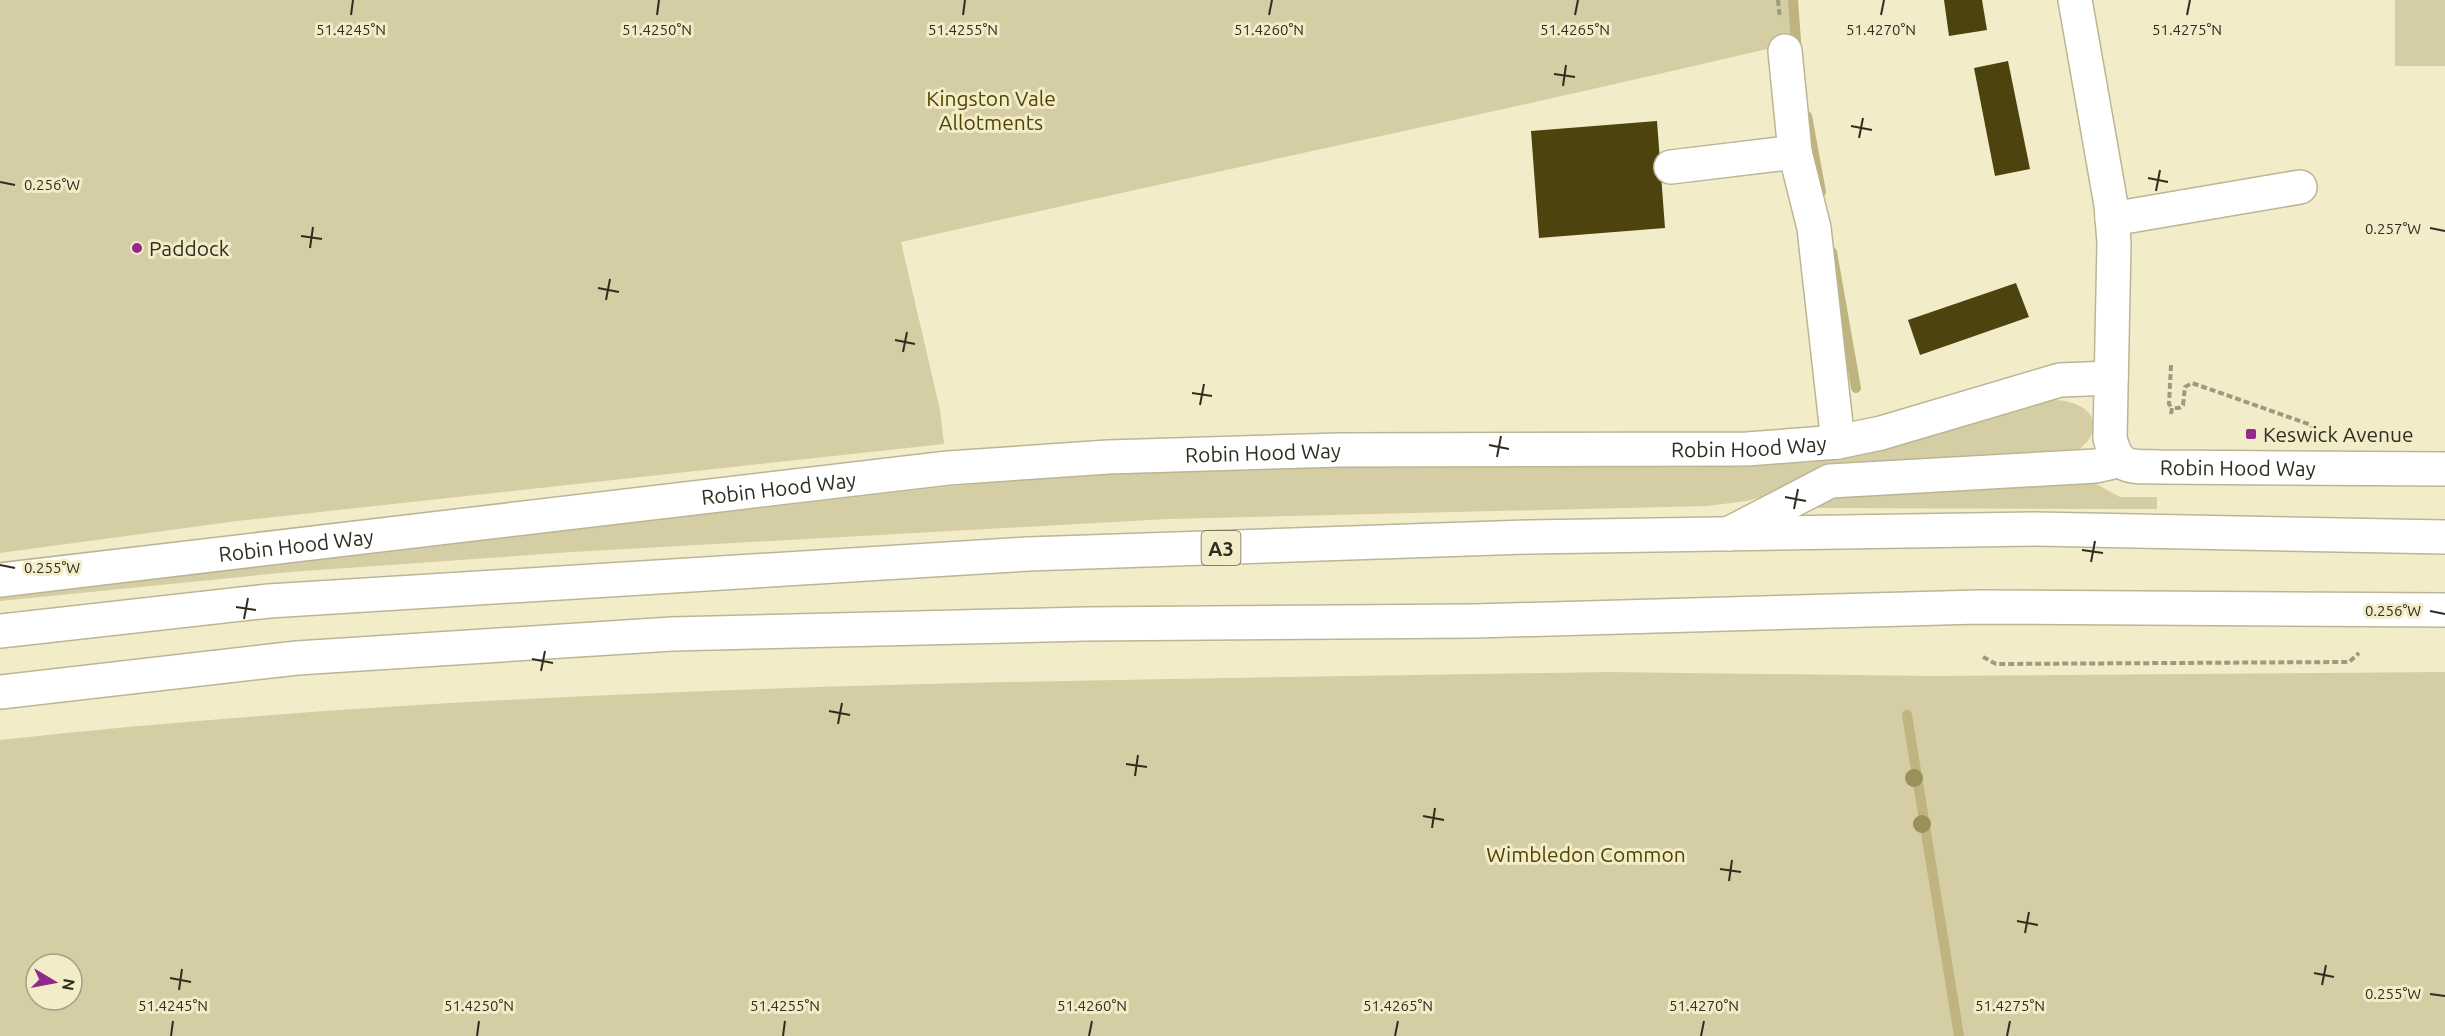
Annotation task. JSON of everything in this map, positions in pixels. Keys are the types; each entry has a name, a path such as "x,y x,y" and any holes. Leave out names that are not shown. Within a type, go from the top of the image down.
{"main road":[{"path":"1728,534 1830,482 2096,466 2118,461 2110,438 2114,243 2112,219 2075,0"},
{"path":"1785,51 1795,152 1814,228 1838,442"},
{"path":"1671,167 1795,152"},
{"path":"2112,219 2300,187"},
{"name":"Robin Hood Way","path":"0,580 948,468 1108,457 1329,450 1496,447 1747,449 1838,442 1881,433 2060,380 2111,378"},
{"name":"Robin Hood Way","path":"2118,461 2126,465 2160,467 2445,469"},
{"name":"A3","path":"0,631 269,601 1028,554 1529,537 2036,529 2445,537"},
{"path":"0,692 297,658 672,634 1085,624 1476,621 1978,607 2445,610"}],"path":[{"path":"2171,365 2169,404 2172,408 2171,414"},
{"path":"2172,408 2179,408 2183,405 2185,387 2192,383 2311,425"},
{"path":"1983,657 1996,664 2165,665 2349,662 2360,653"}],"green space":[{"name":"Kingston Vale Allotments","path":"0,0 1792,0 1797,32 1776,47 901,242 940,410 944,444 237,521 0,553"},
{"path":"2395,0 2445,0 2445,66 2395,66"},
{"path":"2053,400 2077,404 2091,416 2094,424 2092,433 2087,442 2076,452 1779,492 1747,501 1707,506 1168,519 572,552 290,572 0,601 0,594 944,487 1109,471 1472,462 1807,463 1880,450"},
{"path":"2087,479 2120,497 2157,497 2157,509 1818,508 1825,500 1837,493"},
{"name":"Wimbledon Common","path":"1608,672 1931,676 2445,672 2445,1036 0,1036 0,740 200,721 401,706 602,695 1004,682"}],"building":[{"path":"1944,0 1982,0 1987,30 1949,36"},
{"path":"2008,61 2030,169 1995,176 1974,68"},
{"path":"1657,121 1665,228 1539,238 1531,131"},
{"path":"2016,283 2029,317 1920,355 1908,320"}],"waterway":[{"path":"1793,0 1797,54"},
{"path":"1807,116 1821,192"},
{"path":"1832,252 1856,388"},
{"path":"1907,715 1959,1036"}],"place":[{"name":"Paddock","path":"137,248"},
{"name":"Keswick Avenue","path":"2251,434"}]}
